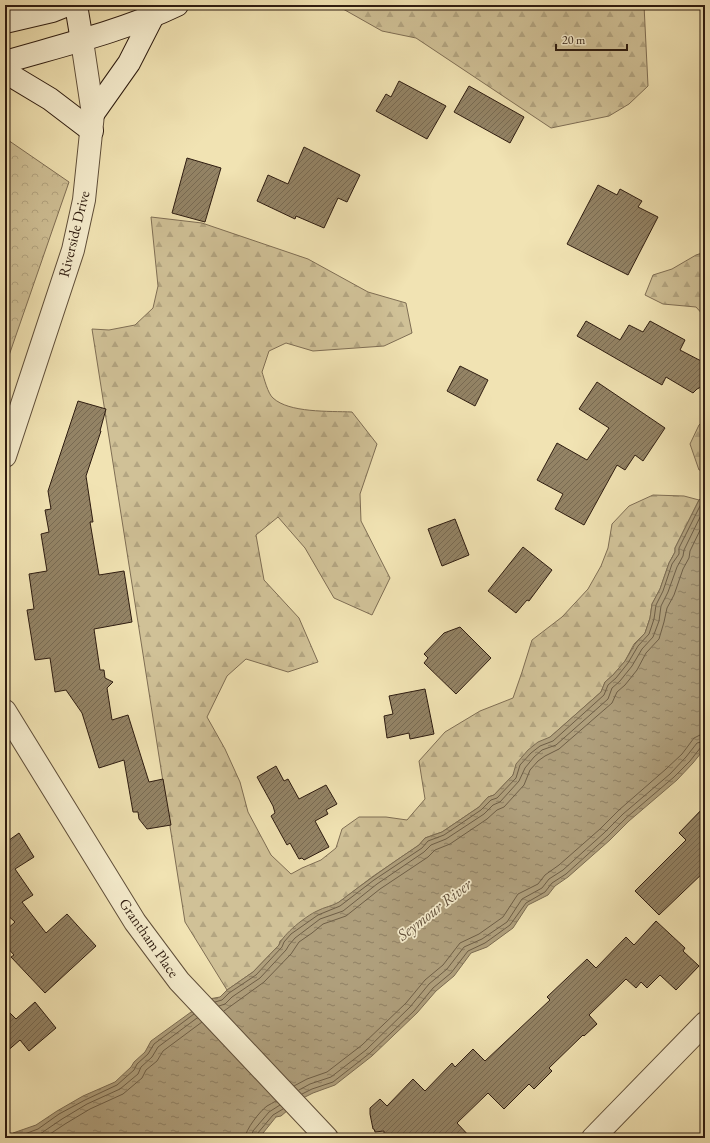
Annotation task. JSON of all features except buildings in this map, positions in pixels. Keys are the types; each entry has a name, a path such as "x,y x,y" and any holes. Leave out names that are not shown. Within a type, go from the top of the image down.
{"street":[{"path":"17,15 52,11 67,5"},
{"name":"Riverside Drive","path":"5,456 73,250 84,200 92,122 82,40 76,5"},
{"path":"5,62 82,40 153,16 177,5"},
{"path":"5,72 92,122 129,63 153,16"},
{"name":"Grantham Place","path":"5,711 135,922 179,980 324,1134"},
{"path":"593,1138 705,1023"}],"green space":[{"path":"336,5 644,5 648,86 629,104 609,116 551,128 416,38 382,31"},
{"path":"5,138 69,182 5,367"},
{"path":"151,217 202,223 308,259 368,292 406,303 412,333 384,346 313,351 286,343 269,351 262,372 269,393 280,403 299,409 352,412 377,444 360,494 361,521 390,578 372,615 334,598 305,548 278,517 256,535 264,580 299,618 318,662 288,672 246,659 227,676 207,717 225,749 240,782 248,812 271,855 291,874 321,860 336,848 342,829 359,817 386,817 407,820 425,799 419,761 445,732 480,711 513,698 532,640 562,617 588,589 601,566 608,548 612,524 629,506 653,495 684,496 699,500 675,548 675,552 669,563 660,589 652,604 650,618 645,633 634,644 625,661 605,682 601,692 548,739 514,772 513,775 494,795 488,797 479,807 442,832 425,838 419,845 372,877 338,903 280,941 279,945 253,972 227,990 185,922 92,329 109,330 135,325 153,308 158,286"},
{"path":"705,252 705,317 696,307 663,304 645,295 653,275 672,269 696,255"},
{"path":"705,419 705,470 699,470 690,444 699,425"}],"water":[{"name":"Seymour River","path":"705,494 705,748 677,780 629,821 568,877 555,886 548,895 528,905 513,928 487,947 471,953 454,976 436,991 417,1013 372,1056 335,1085 301,1099 281,1116 276,1117 259,1138 8,1138 13,1133 36,1125 83,1096 115,1082 145,1052 151,1041 209,999 220,997 227,990 253,972 279,945 285,936 301,921 312,913 339,902 419,845 425,838 442,832 479,807 488,797 494,795 513,775 516,764 528,750 538,742 550,737 601,692 605,682 625,661 635,644 645,633 650,618 652,604 660,589 669,563 675,552 675,548 699,500"}]}
